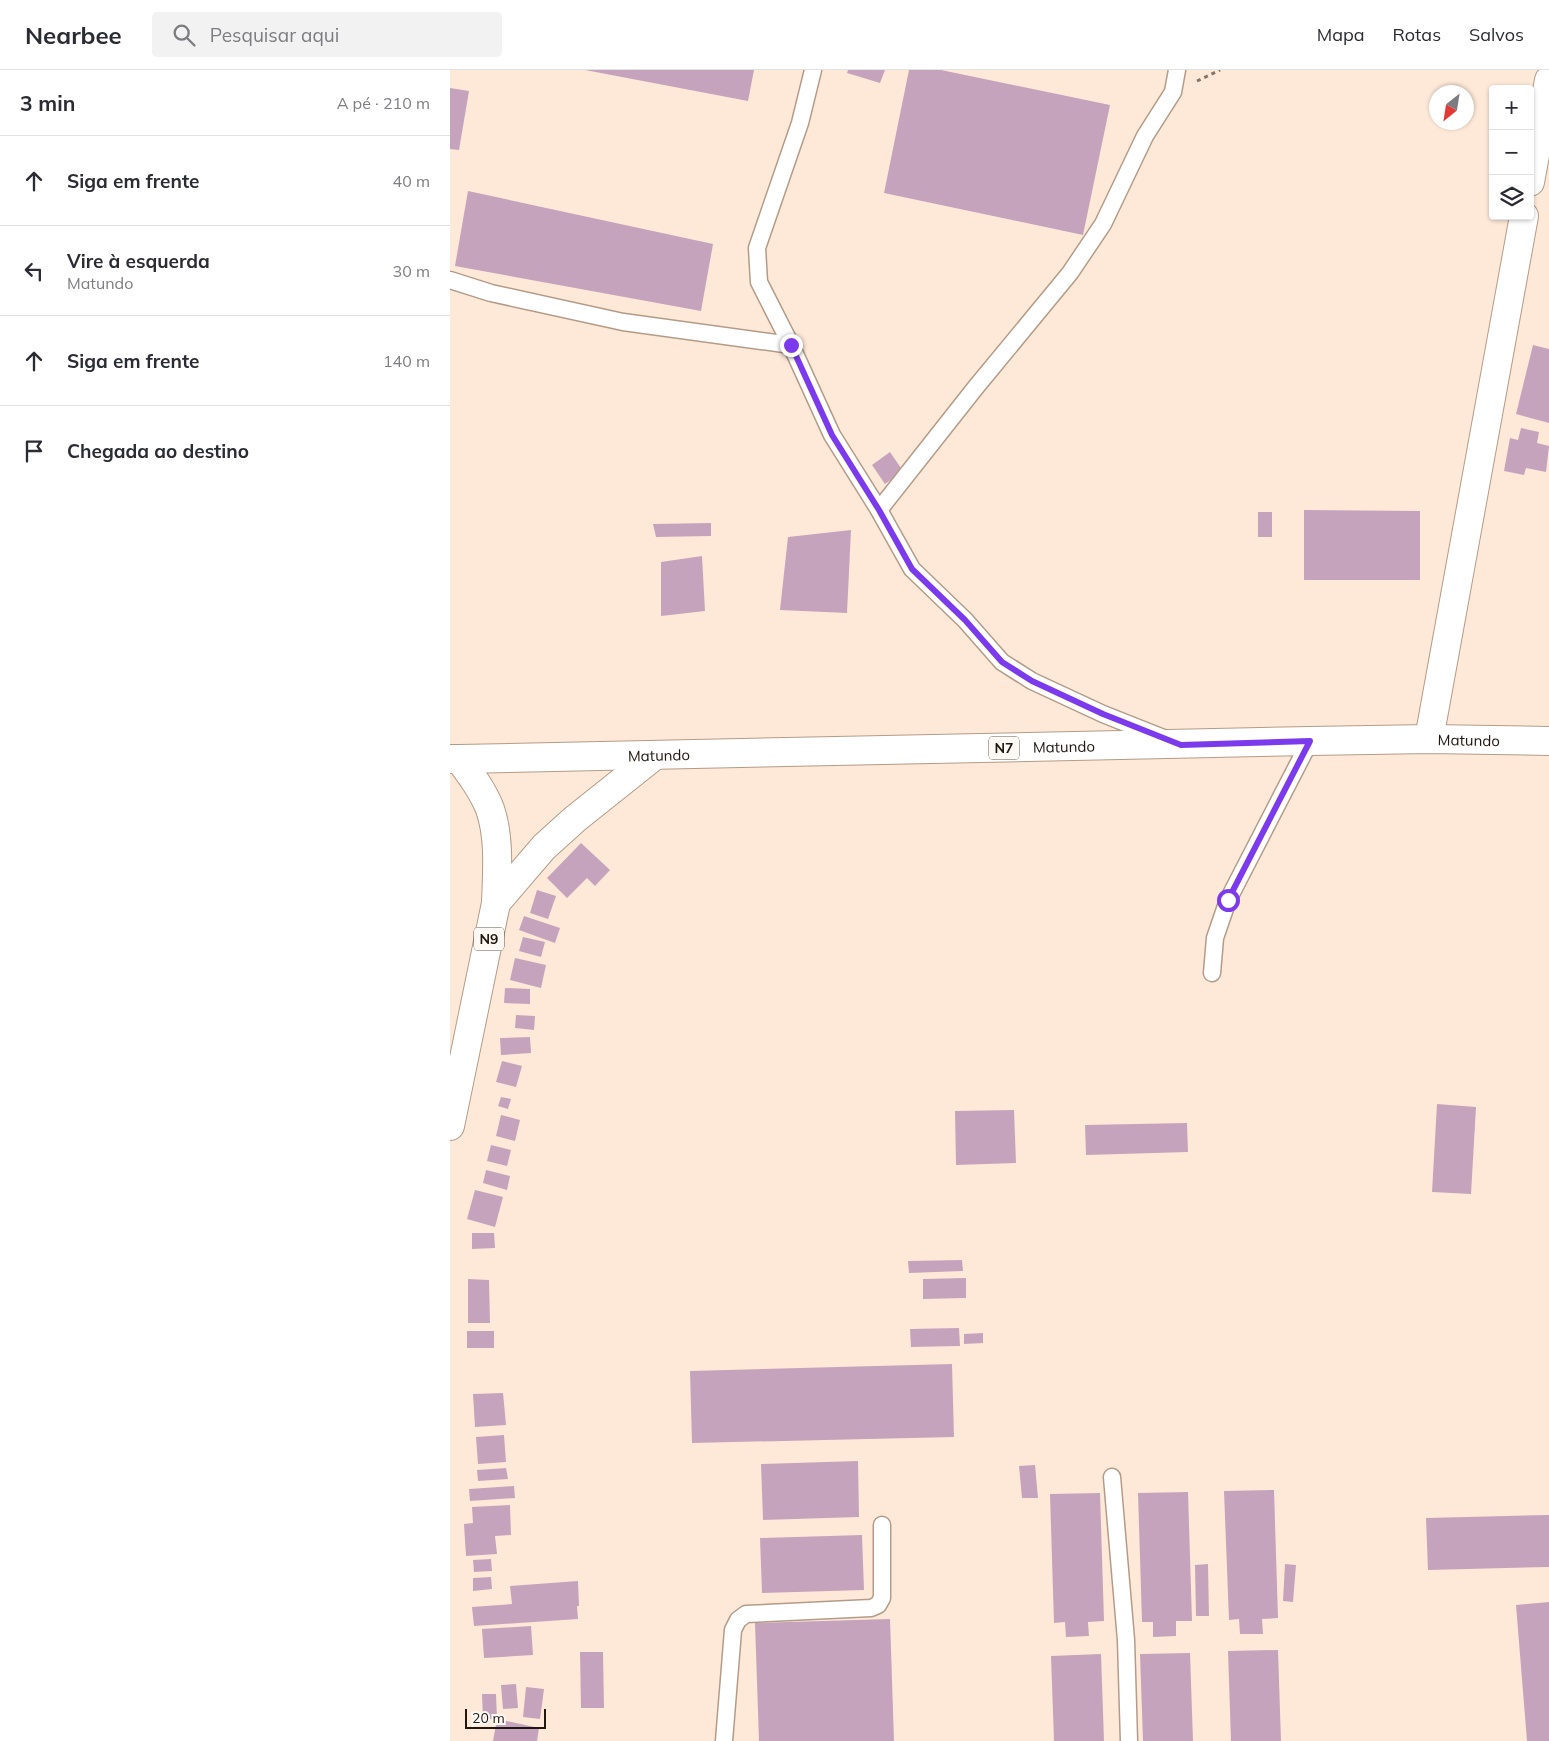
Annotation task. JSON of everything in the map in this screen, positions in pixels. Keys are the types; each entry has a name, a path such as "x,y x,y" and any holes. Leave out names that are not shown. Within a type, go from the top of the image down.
{"main road":[{"path":"1531,175 1549,80"},
{"path":"1429,740 1523,220"},
{"name":"Matundo","path":"455,759 1310,741 1549,741"},
{"path":"496,903 544,847 575,819 654,756"},
{"name":"N9","path":"450,1126 496,903 496,834 490,810 477,783 455,759"}],"lane":[{"path":"812,70 800,124 757,248 759,282 791,345 832,435 879,510 912,569 965,620 1002,662 1032,681 1103,714 1181,745"},
{"path":"879,510 1075,265 1103,224 1145,136 1174,92 1177,70"},
{"path":"450,280 491,293 623,322 791,345"},
{"path":"1212,973 1215,938 1228,900 1310,741"},
{"path":"1112,1477 1126,1640 1130,1741"},
{"path":"724,1741 733,1630 738,1620 746,1614 871,1608 878,1605 882,1598 882,1525"}],"building":[{"path":"585,70 754,70 748,101"},
{"path":"848,70 885,70 880,83 847,73"},
{"path":"909,70 941,70 1110,105 1083,235 884,193"},
{"path":"450,88 469,91 459,150 450,149"},
{"path":"468,191 713,244 701,311 455,266"},
{"path":"1533,345 1549,349 1549,423 1516,414"},
{"path":"1521,428 1539,432 1537,443 1549,446 1546,472 1526,468 1524,475 1504,471 1510,438 1518,440"},
{"path":"890,452 903,471 885,484 872,465"},
{"path":"1304,510 1420,511 1420,580 1304,580"},
{"path":"1258,512 1272,512 1272,537 1258,537"},
{"path":"711,523 711,536 656,537 653,524"},
{"path":"851,530 847,613 780,610 788,537"},
{"path":"702,556 705,611 661,616 661,562"},
{"path":"581,843 610,870 595,886 587,878 567,898 547,878"},
{"path":"537,890 556,896 548,919 530,913"},
{"path":"524,916 560,928 555,943 519,930"},
{"path":"523,937 545,942 541,957 519,951"},
{"path":"515,958 546,965 541,988 510,980"},
{"path":"505,988 530,989 530,1004 504,1003"},
{"path":"516,1015 535,1016 534,1030 515,1028"},
{"path":"530,1037 531,1053 501,1055 500,1038"},
{"path":"502,1061 522,1066 516,1087 496,1082"},
{"path":"501,1097 511,1099 508,1109 498,1106"},
{"path":"1437,1104 1476,1107 1471,1194 1432,1192"},
{"path":"1014,1110 1016,1163 956,1165 955,1111"},
{"path":"501,1115 520,1120 515,1141 496,1136"},
{"path":"1187,1123 1188,1152 1086,1155 1085,1125"},
{"path":"491,1145 511,1150 507,1166 487,1161"},
{"path":"486,1170 510,1176 507,1190 483,1183"},
{"path":"475,1190 503,1197 495,1227 467,1219"},
{"path":"472,1233 494,1233 495,1248 472,1249"},
{"path":"962,1260 963,1271 909,1273 908,1261"},
{"path":"966,1278 966,1298 923,1299 923,1279"},
{"path":"468,1279 489,1280 490,1323 468,1323"},
{"path":"959,1328 960,1346 911,1347 910,1329"},
{"path":"467,1331 494,1331 494,1348 467,1348"},
{"path":"983,1333 983,1343 964,1344 964,1334"},
{"path":"952,1364 954,1437 692,1443 690,1371"},
{"path":"503,1393 506,1425 475,1427 473,1394"},
{"path":"504,1435 506,1462 478,1464 476,1437"},
{"path":"858,1461 859,1517 763,1520 761,1464"},
{"path":"1035,1465 1038,1498 1022,1498 1019,1466"},
{"path":"506,1468 508,1479 478,1481 477,1470"},
{"path":"514,1486 515,1498 470,1501 469,1489"},
{"path":"1274,1490 1278,1618 1262,1619 1263,1634 1240,1634 1239,1619 1229,1620 1224,1491"},
{"path":"1188,1492 1192,1621 1176,1621 1176,1636 1153,1637 1153,1622 1142,1622 1138,1493"},
{"path":"1100,1493 1104,1621 1088,1622 1089,1636 1066,1637 1065,1622 1054,1623 1050,1494"},
{"path":"510,1505 511,1535 495,1536 497,1554 466,1556 464,1524 473,1523 472,1507"},
{"path":"1549,1515 1549,1567 1428,1570 1426,1518"},
{"path":"862,1535 864,1590 762,1593 760,1538"},
{"path":"491,1559 492,1571 474,1572 473,1560"},
{"path":"1208,1564 1209,1616 1196,1616 1195,1565"},
{"path":"1285,1564 1296,1565 1293,1602 1283,1601"},
{"path":"491,1577 492,1589 473,1591 473,1578"},
{"path":"578,1581 578,1619 474,1626 472,1607 512,1604 510,1586"},
{"path":"1549,1602 1549,1741 1527,1741 1516,1605"},
{"path":"890,1619 894,1741 759,1741 755,1623"},
{"path":"531,1626 533,1655 484,1658 482,1629"},
{"path":"1278,1650 1281,1741 1231,1741 1228,1651"},
{"path":"580,1652 603,1652 604,1708 581,1708"},
{"path":"1190,1653 1193,1741 1143,1741 1140,1654"},
{"path":"1101,1654 1104,1741 1054,1741 1051,1656"},
{"path":"516,1684 518,1708 503,1709 501,1685"},
{"path":"526,1687 544,1689 540,1719 523,1717"},
{"path":"482,1694 496,1694 497,1719 483,1719"},
{"path":"497,1719 539,1728 537,1741 493,1741"}],"route":[{"path":"791,345 832,435 879,510 912,569 965,620 1002,662 1032,681 1103,714 1181,745 1310,741 1228,900"}]}
